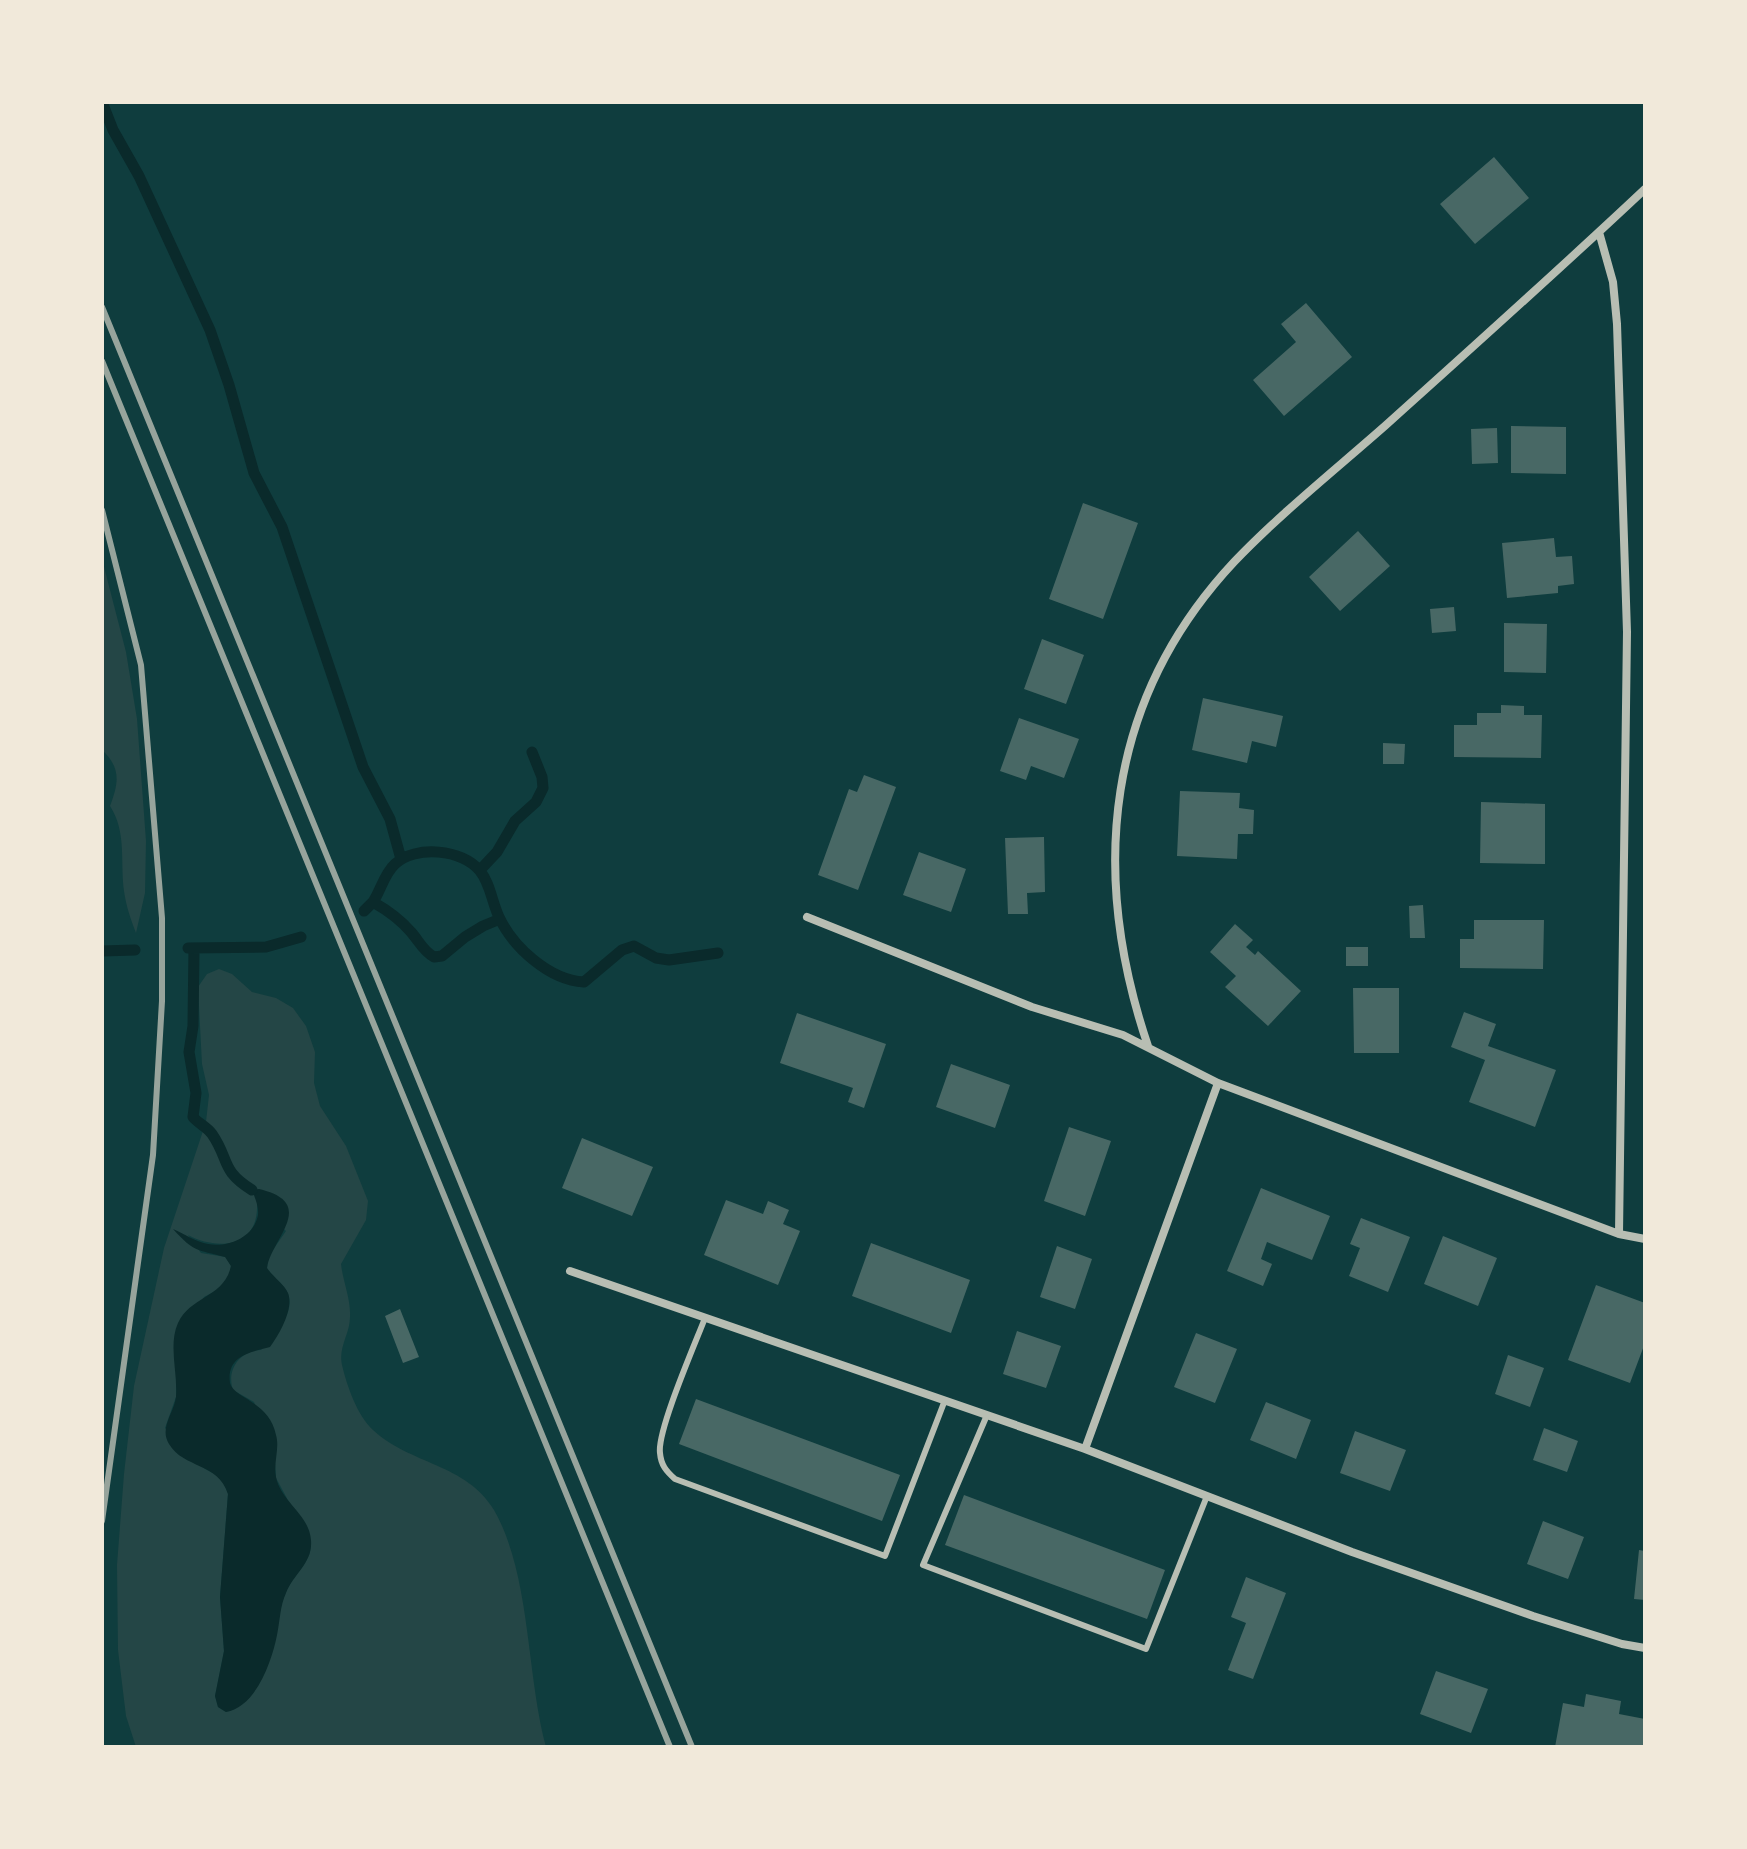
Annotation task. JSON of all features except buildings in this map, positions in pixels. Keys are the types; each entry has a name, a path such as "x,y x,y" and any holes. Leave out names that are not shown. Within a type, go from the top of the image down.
{"street":[{"path":"1148,1046 1131,988 1120,930 1115,881 1116,830 1131,737 1147,691 1168,650 1197,607 1254,543 1645,189"},
{"path":"1599,232 1613,282 1617,324 1627,632 1619,1234"},
{"path":"807,917 1032,1007 1103,1028 1148,1046 1218,1083 1619,1234 1645,1239"},
{"path":"1085,1449 1218,1083"},
{"path":"570,1271 1085,1449 1352,1552 1533,1616 1622,1644 1645,1648"}],"lane":[{"path":"705,1318 666,1424 659,1449 663,1467 675,1479 885,1556 945,1400"},
{"path":"987,1415 923,1565 1146,1649 1207,1496"}],"shaded area":[{"path":"102,559 126,652 137,719 146,841 145,893 136,933 125,897 119,826 110,806 115,790 115,769 102,750"},
{"path":"219,969 232,974 252,992 276,998 293,1008 306,1026 315,1052 314,1083 320,1106 346,1146 368,1201 366,1220 341,1264 350,1310 341,1358 347,1382 357,1408 373,1430 403,1450 469,1483 494,1510 515,1564 546,1747 136,1747 126,1716 118,1650 117,1565 124,1474 134,1386 164,1248 206,1122 209,1095 202,1064 198,987 207,974","holes":["257,1204 286,1231 268,1257 267,1269 286,1290 289,1309 282,1324 261,1350 247,1353 236,1362 231,1383 233,1390 254,1402 275,1462 276,1478 311,1543 305,1563 286,1592 264,1673 244,1700 226,1712 218,1707 215,1696 224,1651 220,1597 228,1494 219,1478 197,1463 165,1428 176,1397 176,1336 204,1297 219,1289 229,1277 231,1266 226,1257 201,1253 188,1235 212,1243 234,1242 251,1229"]},
{"path":"252,1190 277,1195 286,1203 289,1213 267,1268 288,1293 289,1306 281,1329 270,1347 248,1353 236,1361 232,1366 230,1383 272,1424 277,1440 276,1477 283,1494 309,1531 311,1548 284,1598 275,1646 261,1681 246,1702 226,1712 218,1707 215,1696 224,1651 220,1597 228,1494 217,1476 175,1452 166,1438 166,1432 176,1397 174,1340 178,1323 190,1307 221,1285 231,1266 225,1257 191,1246 173,1229 208,1244 224,1244 239,1239 256,1223 258,1209"}],"waterway":[{"path":"102,102 210,330 254,473 282,527 363,767 390,819 401,859"},
{"path":"480,870 497,852 515,821 536,802 543,788 532,752"},
{"path":"373,902 395,864 414,854 439,852 462,858 480,871 499,917 513,940 545,968 571,980 584,982 622,950 634,946 656,958 669,960 718,953"},
{"path":"364,911 373,902 383,908 434,957 442,956 465,937 500,919"},
{"path":"188,948 266,947 301,937"},
{"path":"194,948 193,1026 189,1052 196,1093 193,1117 212,1134 230,1170 252,1190"},
{"path":"102,951 135,950"}],"railway":[{"path":"102,307 692,1747"},
{"path":"102,361 670,1747"},
{"path":"102,510 141,665 162,918 162,1001 153,1155 102,1521"}]}
